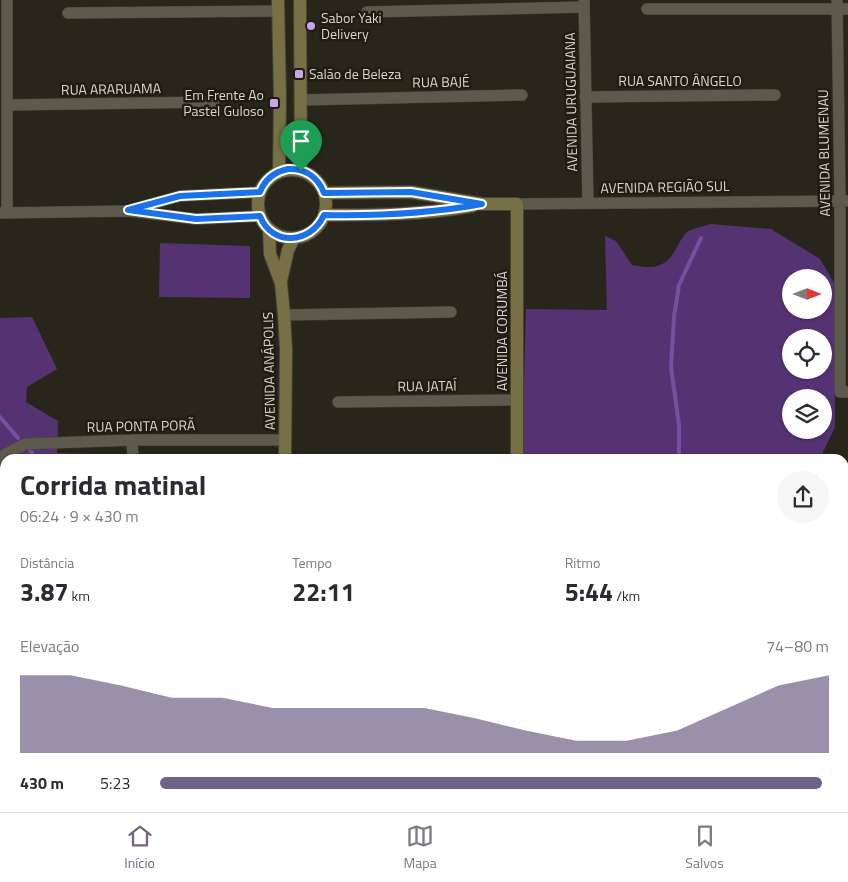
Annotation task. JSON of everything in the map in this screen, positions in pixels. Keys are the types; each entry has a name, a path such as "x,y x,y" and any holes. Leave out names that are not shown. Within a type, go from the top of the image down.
{"street":[{"path":"7,0 4,19 8,105 3,213 128,210 196,219 260,216"},
{"path":"300,0 301,171"},
{"path":"366,12 584,4"},
{"name":"AVENIDA URUGUAIANA","path":"584,4 588,203"},
{"path":"68,13 278,6 279,172"},
{"path":"647,9 840,6"},
{"name":"AVENIDA BLUMENAU","path":"840,6 843,96 844,392"},
{"name":"RUA BAJÉ","path":"301,100 522,95"},
{"name":"RUA SANTO ÂNGELO","path":"585,97 775,96"},
{"name":"RUA ARARUAMA","path":"8,105 214,102"},
{"path":"292,169 301,171 316,179 324,193 326,204 324,215 314,230 304,236 294,238 282,237 269,229 260,216 257,204 260,192 267,180 279,172 292,169"},
{"path":"128,210 180,196 260,192"},
{"name":"AVENIDA REGIÃO SUL","path":"324,193 411,192 482,204 844,201"},
{"name":"AVENIDA REGIÃO SUL","path":"324,215 396,215 444,211 482,204"},
{"name":"AVENIDA CORUMBÁ","path":"517,204 517,454"},
{"name":"AVENIDA ANÁPOLIS","path":"269,229 270,254 281,284 284,314 286,349 285,454"},
{"name":"AVENIDA ANÁPOLIS","path":"281,284 288,250 294,238"},
{"path":"284,314 451,312"},
{"name":"RUA JATAÍ","path":"338,402 517,400"},
{"path":"132,440 133,454"},
{"name":"RUA PONTA PORÃ","path":"6,454 25,444 132,440 285,440"}],"shaded area":[{"path":"710,224 771,229 820,259 826,269 782,269 782,319 832,319 832,280 834,283 835,427 832,433 832,389 782,389 782,439 829,439 823,454 522,454 526,309 607,310 605,236 616,241 632,265 652,267 663,264 672,256 687,232"},
{"path":"160,243 250,246 250,298 159,297"},
{"path":"32,317 57,369 27,387 26,402 58,421 57,453 92,454 0,454 0,318"}],"waterway":[{"path":"679,454 679,425 671,367 674,317 679,285 701,238"},
{"path":"0,417 18,438"},
{"path":"30,450 33,454"}],"place":[{"name":"Sabor Yaki Delivery","path":"311,26"},
{"name":"Salão de Beleza","path":"299,74"},
{"name":"Em Frente Ao Pastel Guloso","path":"274,103"}],"route":[{"path":"288,169 301,171 316,179 324,193 411,192 482,204 444,211 396,215 324,215 314,230 297,238 286,238 275,234 263,223 260,216 196,219 128,210 180,196 260,192 263,185 272,175 288,169"}]}
